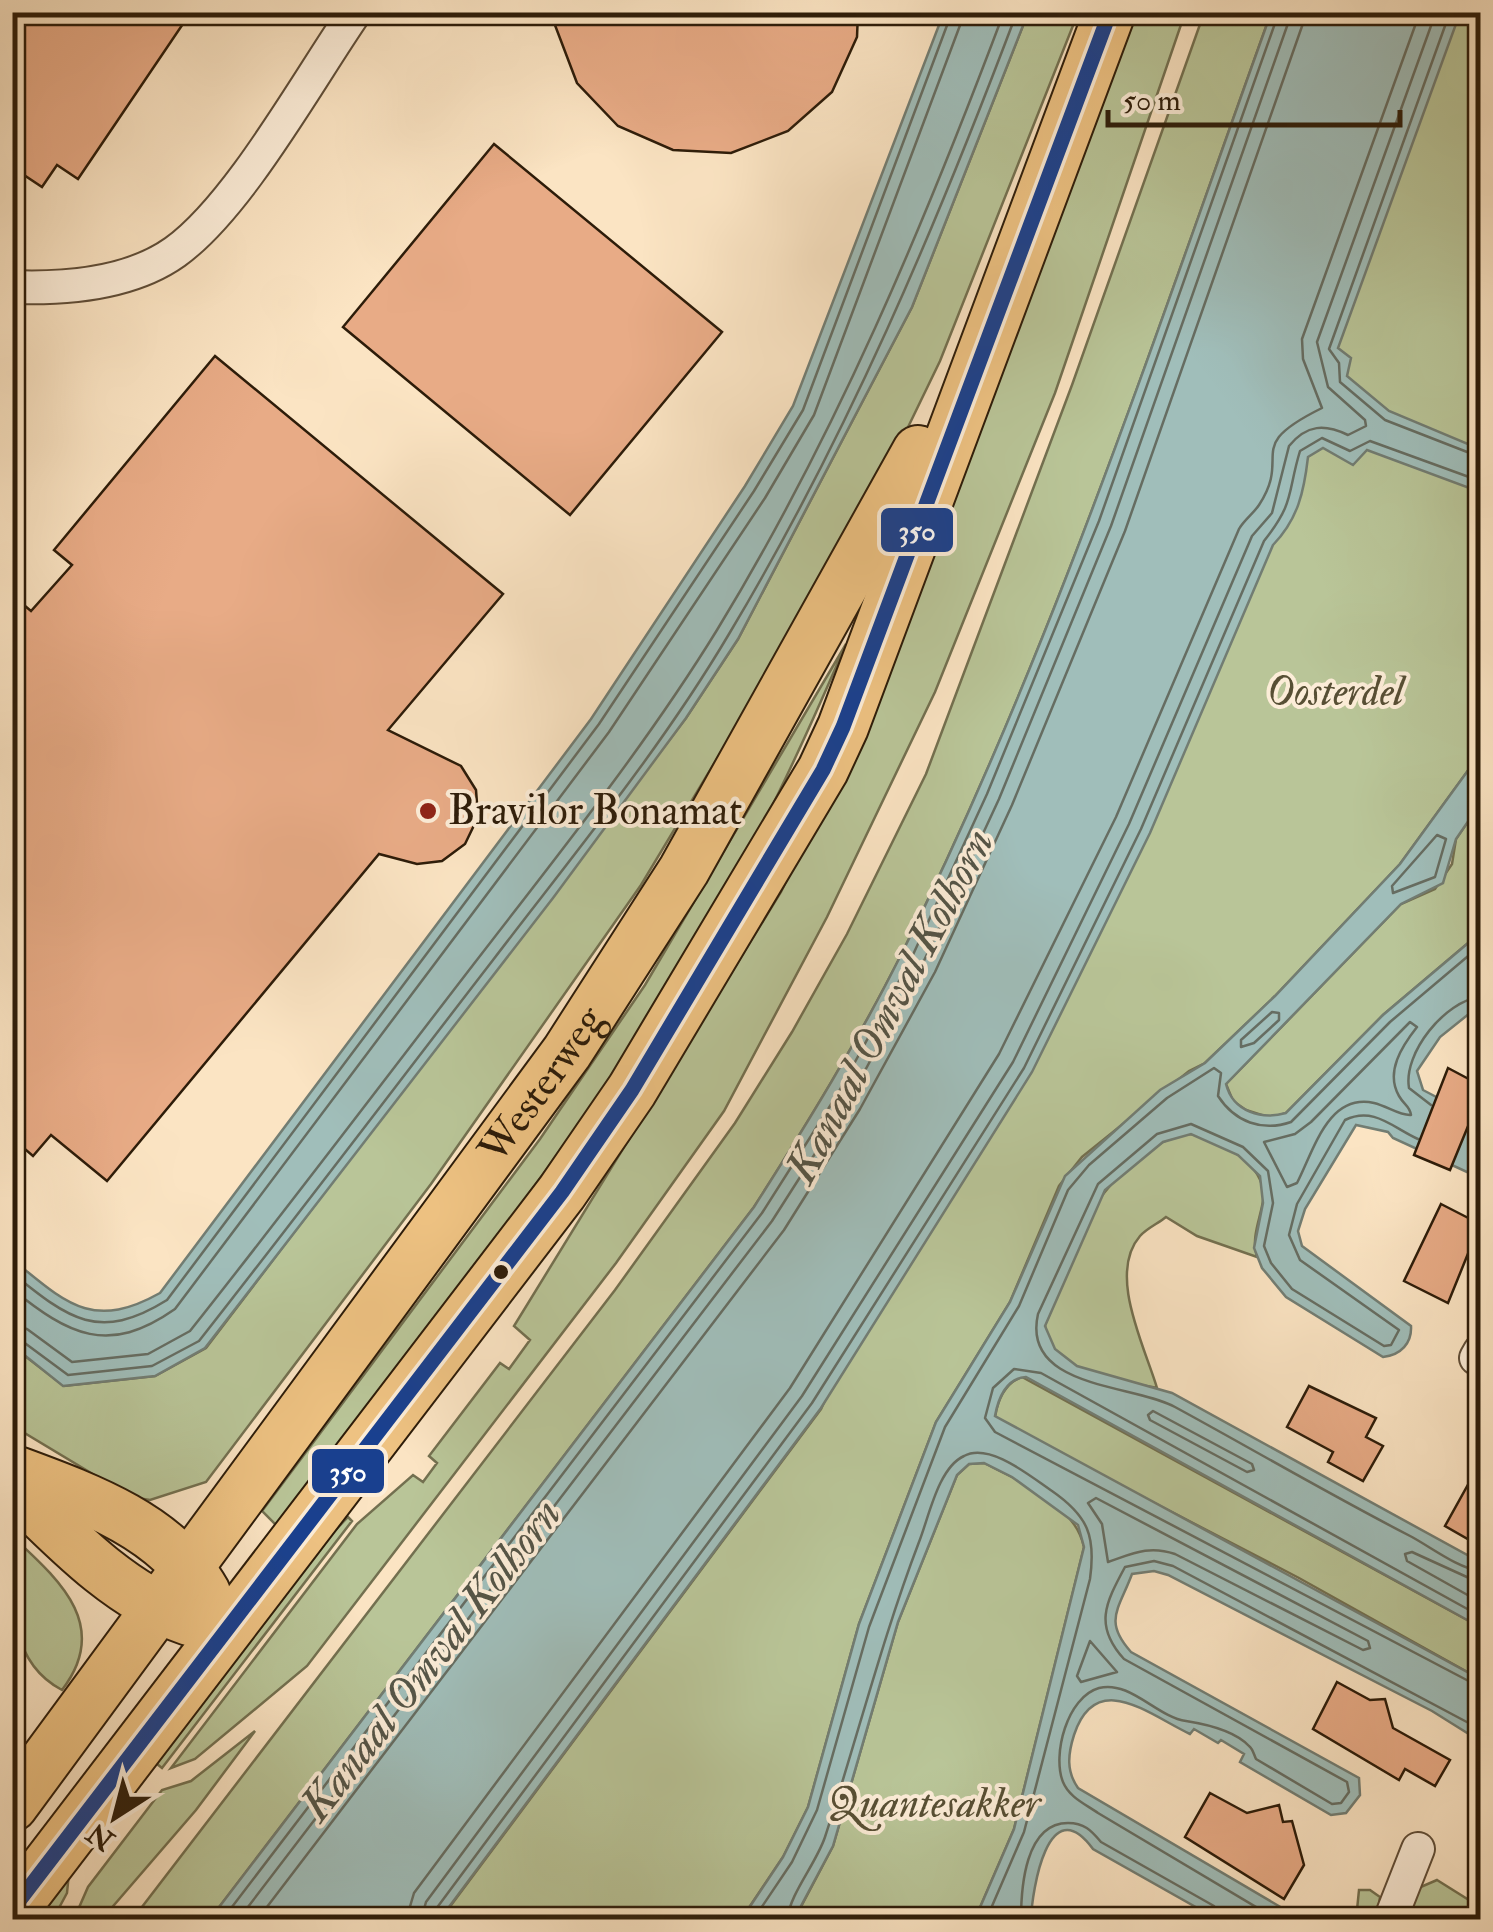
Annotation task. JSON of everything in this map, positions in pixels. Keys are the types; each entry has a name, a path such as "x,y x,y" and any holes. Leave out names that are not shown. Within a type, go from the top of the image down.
{"main road":[{"name":"Westerweg","path":"12,1911 562,1192 632,1090 813,787 844,727 1110,12"},
{"name":"Westerweg","path":"12,1806 567,1052 684,870 994,316"},
{"path":"12,1470 103,1504 190,1566 226,1632"},
{"path":"12,1486 68,1540 157,1609 226,1632"}],"street":[{"path":"12,287 60,288 119,276 172,254 219,211 354,12"},
{"path":"1390,1920 1418,1850"}],"green space":[{"path":"1028,13 1078,13 940,361 881,483 641,885 431,1184 206,1482 150,1500 131,1497 13,1426 12,1346 64,1386 155,1376 206,1348 686,718 738,639 912,307"},
{"path":"1131,13 1185,13 1055,393 935,692 827,917 724,1111 616,1263 307,1666 195,1759 171,1768 357,1524 413,1475 423,1482 437,1463 429,1456 500,1363 509,1369 530,1340 514,1326 781,892 880,691"},
{"path":"1204,13 1271,13 1055,607 956,839 850,1050 754,1207 210,1919 132,1920 615,1290 735,1123 792,1032 847,934 926,774 1072,385"},
{"name":"Oosterdel","path":"1446,13 1480,13 1480,754 1400,864 1275,996 1205,1063 1189,1071 1082,1157 1059,1186 1010,1302 936,1422 859,1624 808,1807 783,1857 742,1918 440,1920 821,1409"},
{"path":"846,644 759,833 650,1018 549,1167 278,1527 262,1511 540,1139 645,985"},
{"path":"1480,804 1480,933 1383,1015 1286,1113 1271,1118 1233,1101 1226,1084 1401,904 1435,889 1452,864 1456,839"},
{"path":"1191,1134 1240,1156 1258,1176 1263,1201 1255,1236 1257,1257 1197,1236 1166,1217 1140,1236 1127,1270 1132,1311 1157,1388 1107,1378 1072,1364 1049,1341 1045,1325 1094,1207 1135,1160 1162,1142"},
{"path":"1022,1377 1480,1627 1480,1679 1299,1578 1000,1423 995,1417 1000,1398 1011,1383"},
{"name":"Quantesakker","path":"984,1463 1058,1506 1079,1532 1084,1547 1014,1829 975,1919 794,1920 833,1846 898,1622 957,1475 969,1464"},
{"path":"348,1517 352,1521 162,1768 152,1760 301,1566"},
{"path":"13,1537 61,1587 80,1624 82,1645 76,1666 62,1690 43,1677 21,1643 13,1602"},
{"path":"255,1731 196,1810 102,1919 74,1919 88,1887 162,1790 191,1781"},
{"path":"69,1873 67,1893 53,1919 33,1920"},
{"path":"1437,1880 1480,1907 1480,1919 1404,1919 1416,1889"},
{"path":"1359,1890 1370,1890 1380,1897 1377,1919 1356,1920"}],"water":[{"path":"944,12 1028,13 912,307 738,639 686,718 553,898 205,1348 155,1376 63,1386 13,1346 13,1260 65,1299 98,1311 116,1310 160,1293 591,719 745,486 793,406"},
{"name":"Kanaal Omval Kolhorn","path":"1271,13 1460,13 1338,348 1351,358 1347,376 1389,411 1480,449 1480,492 1367,450 1353,465 1323,448 1308,457 1294,515 1273,545 1150,833 1032,1072 821,1408 440,1919 210,1919 754,1207 868,1018 956,839 1055,607"},
{"path":"1480,754 1480,804 1456,839 1443,883 1401,904 1226,1084 1235,1101 1250,1112 1286,1113 1383,1015 1480,933 1480,1005 1440,1037 1417,1071 1423,1090 1480,1120 1480,1178 1393,1138 1388,1132 1356,1125 1305,1209 1298,1231 1302,1246 1411,1326 1404,1347 1383,1357 1286,1297 1262,1268 1254,1248 1263,1203 1260,1176 1238,1155 1191,1134 1163,1142 1105,1190 1045,1326 1055,1349 1077,1366 1172,1393 1480,1562 1480,1627 1026,1377 1008,1385 995,1416 1480,1679 1480,1741 1432,1711 1168,1575 1154,1571 1132,1574 1116,1615 1118,1632 1131,1652 1359,1778 1360,1795 1346,1813 1331,1815 1240,1762 1244,1754 1221,1740 1218,1743 1194,1729 1190,1734 1124,1702 1109,1700 1096,1704 1084,1715 1070,1749 1070,1769 1078,1788 1289,1912 1287,1919 1217,1919 1093,1849 1077,1833 1064,1830 1054,1837 1039,1868 1031,1919 975,1919 1014,1829 1084,1547 1078,1525 1012,1477 984,1463 969,1464 957,1475 898,1622 833,1846 794,1919 741,1920 783,1857 808,1807 859,1624 936,1422 1010,1302 1065,1176 1160,1090 1205,1063 1275,996 1400,864"}],"building":[{"path":"12,12 191,12 78,179 57,165 42,187 12,167"},
{"path":"550,12 858,12 857,37 832,92 788,131 731,153 673,150 618,126 577,83"},
{"path":"494,144 722,332 570,515 343,327"},
{"path":"215,356 503,594 388,730 461,766 476,790 478,817 465,844 442,861 417,864 379,854 107,1181 51,1135 33,1156 12,1138 12,595 31,611 72,565 54,550"},
{"path":"1448,1068 1480,1085 1480,1097 1450,1170 1414,1155"},
{"path":"1441,1204 1480,1224 1448,1303 1404,1281"},
{"path":"1309,1386 1376,1418 1366,1437 1383,1446 1363,1481 1328,1462 1333,1452 1287,1427"},
{"path":"1480,1463 1480,1546 1445,1526"},
{"path":"1337,1682 1370,1700 1385,1699 1393,1728 1450,1760 1435,1786 1405,1769 1399,1780 1313,1729"},
{"path":"1210,1793 1247,1813 1279,1805 1283,1822 1292,1821 1304,1865 1284,1899 1185,1837"}],"transit line":[{"name":"350","path":"12,1910 562,1192 632,1090 823,770 843,727 1110,12"}],"place":[{"name":"Bravilor Bonamat","path":"428,811"}]}
